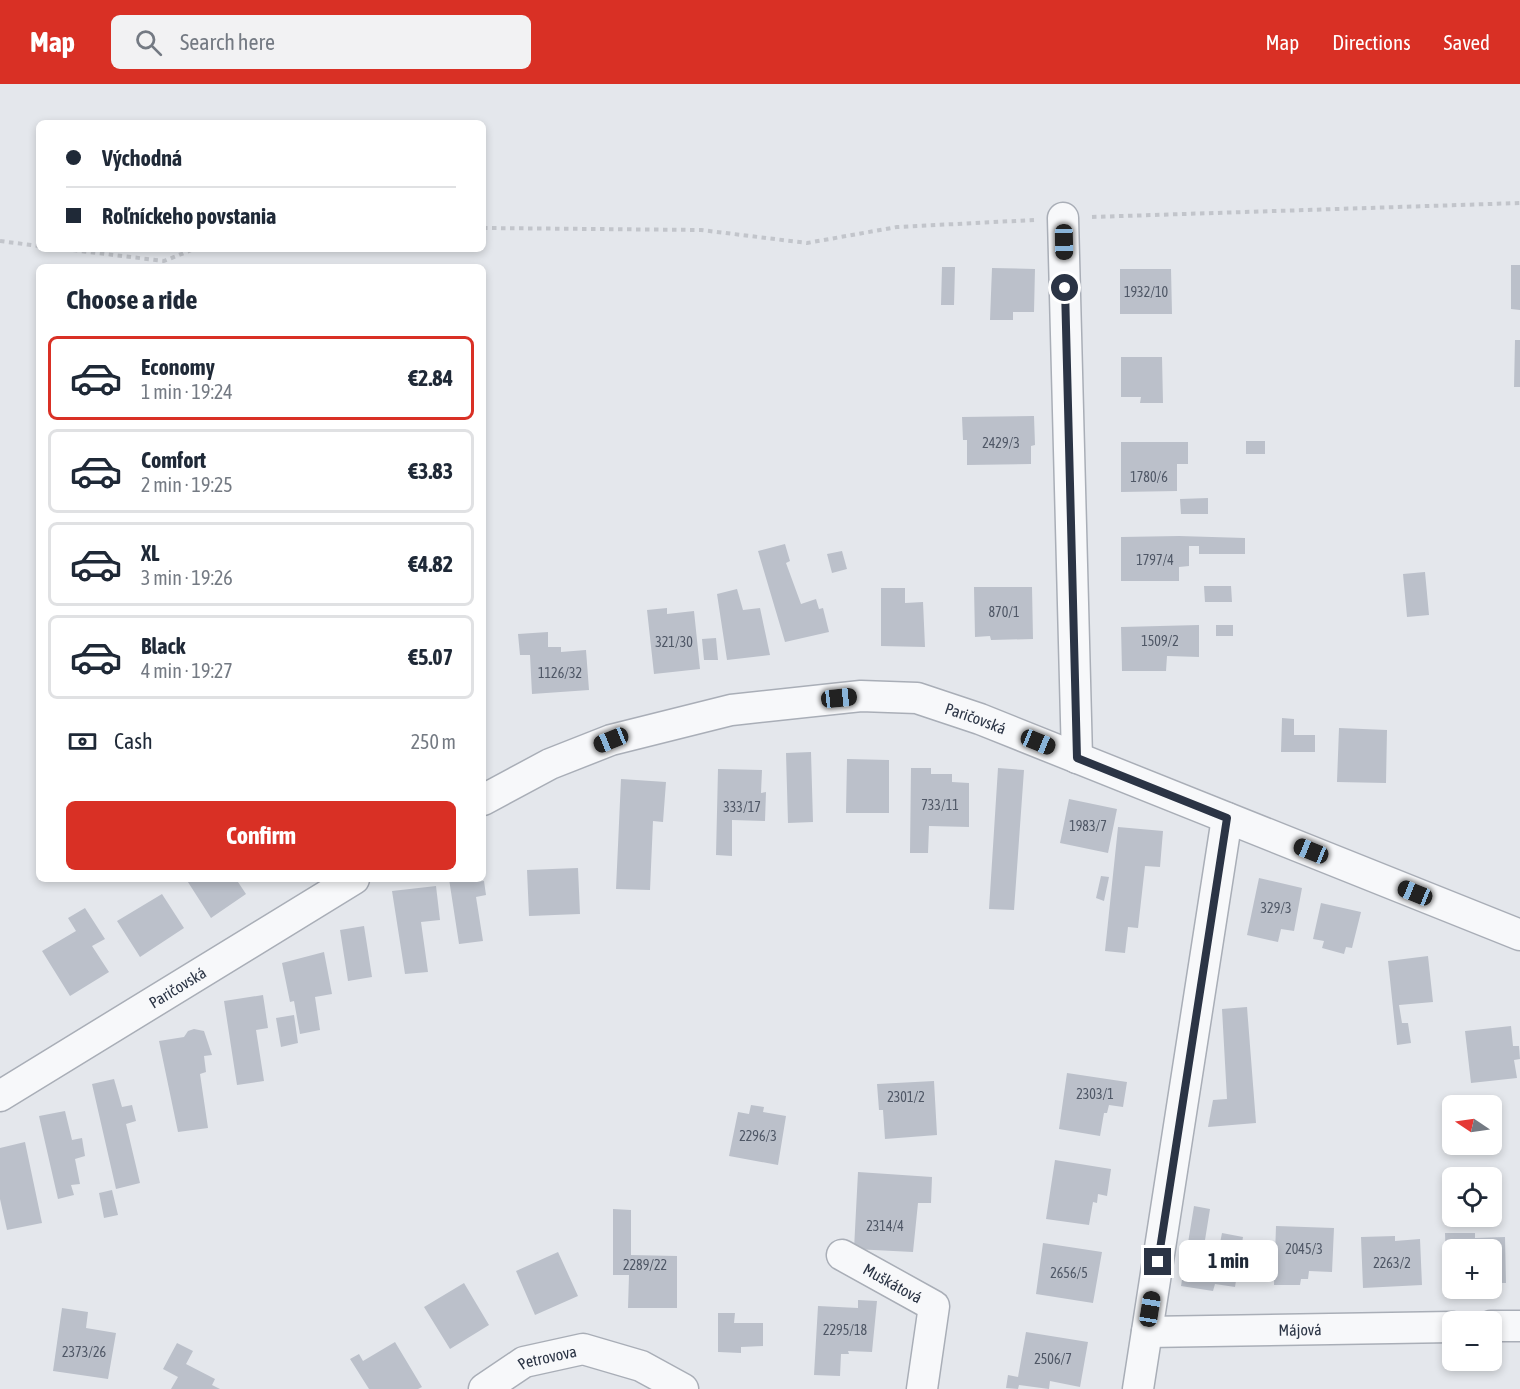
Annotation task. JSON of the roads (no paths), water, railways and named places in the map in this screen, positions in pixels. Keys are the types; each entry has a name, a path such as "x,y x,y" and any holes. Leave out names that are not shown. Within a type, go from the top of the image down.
{"street":[{"path":"1063,218 1077,758"},
{"name":"Paričovská","path":"486,798 550,764 611,740 731,710 861,696 917,699 980,719 1520,935"},
{"path":"1138,1389 1227,818"},
{"name":"Paričovská","path":"0,1096 349,882"},
{"name":"Muškátová","path":"842,1255 934,1306 922,1389"},
{"path":"1502,1326 1520,1326"},
{"name":"Májová","path":"1147,1332 1442,1327"},
{"name":"Petrovova","path":"484,1389 524,1362 583,1349 640,1366 683,1389"}]}
